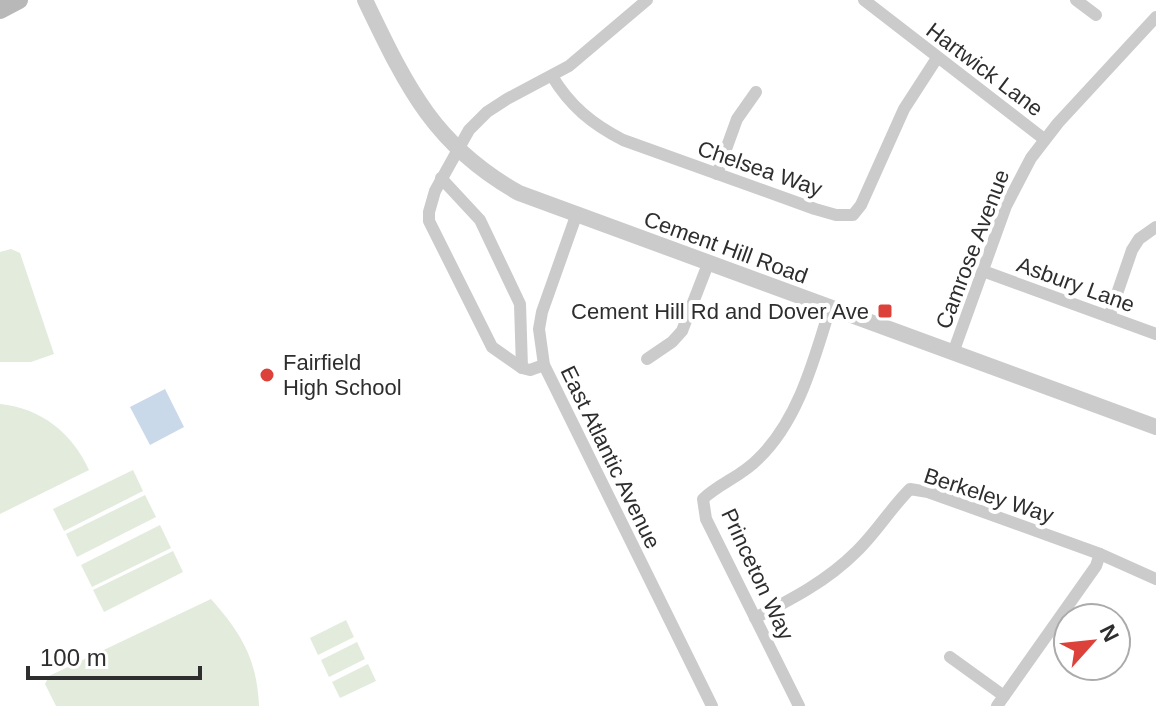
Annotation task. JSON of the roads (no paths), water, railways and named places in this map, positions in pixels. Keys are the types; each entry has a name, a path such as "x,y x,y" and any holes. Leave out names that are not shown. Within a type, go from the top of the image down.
{"main road":[{"path":"0,10 19,0"}],"street":[{"name":"Cement Hill Road","path":"365,0 412,93 431,121 458,150 495,180 519,193 1156,427"},
{"path":"544,365 530,370 522,368 492,347 434,230 429,212 441,178 469,130 487,112 552,76 598,43 647,0"},
{"name":"Hartwick Lane","path":"864,0 1044,139"},
{"path":"1076,0 1096,15"},
{"name":"Camrose Avenue","path":"953,353 1017,182 1044,139 1156,17"},
{"name":"Chelsea Way","path":"552,76 573,106 604,130 623,140 815,209 836,215 853,215 861,205 913,91 937,58"},
{"path":"717,174 737,119 756,92"},
{"path":"441,178 480,220 520,304 522,368"},
{"name":"East Atlantic Avenue","path":"576,216 542,312 539,329 544,365 712,706"},
{"path":"1109,317 1132,250 1139,239 1156,227"},
{"path":"647,359 682,331 708,264"},
{"name":"Asbury Lane","path":"983,271 1156,334"},
{"name":"Princeton Way","path":"799,706 706,519 703,499 755,462 780,434 797,400 830,308"},
{"name":"Berkeley Way","path":"755,618 806,592 833,574 877,530 910,489 928,492 1100,554 1156,579"},
{"path":"950,657 1000,701 1096,566 1100,554"}],"water":[{"path":"165,389 184,427 150,445 130,407"}],"place":[{"name":"Cement Hill Rd and Dover Ave","path":"885,311"},
{"name":"Fairfield High School","path":"267,375"}]}
